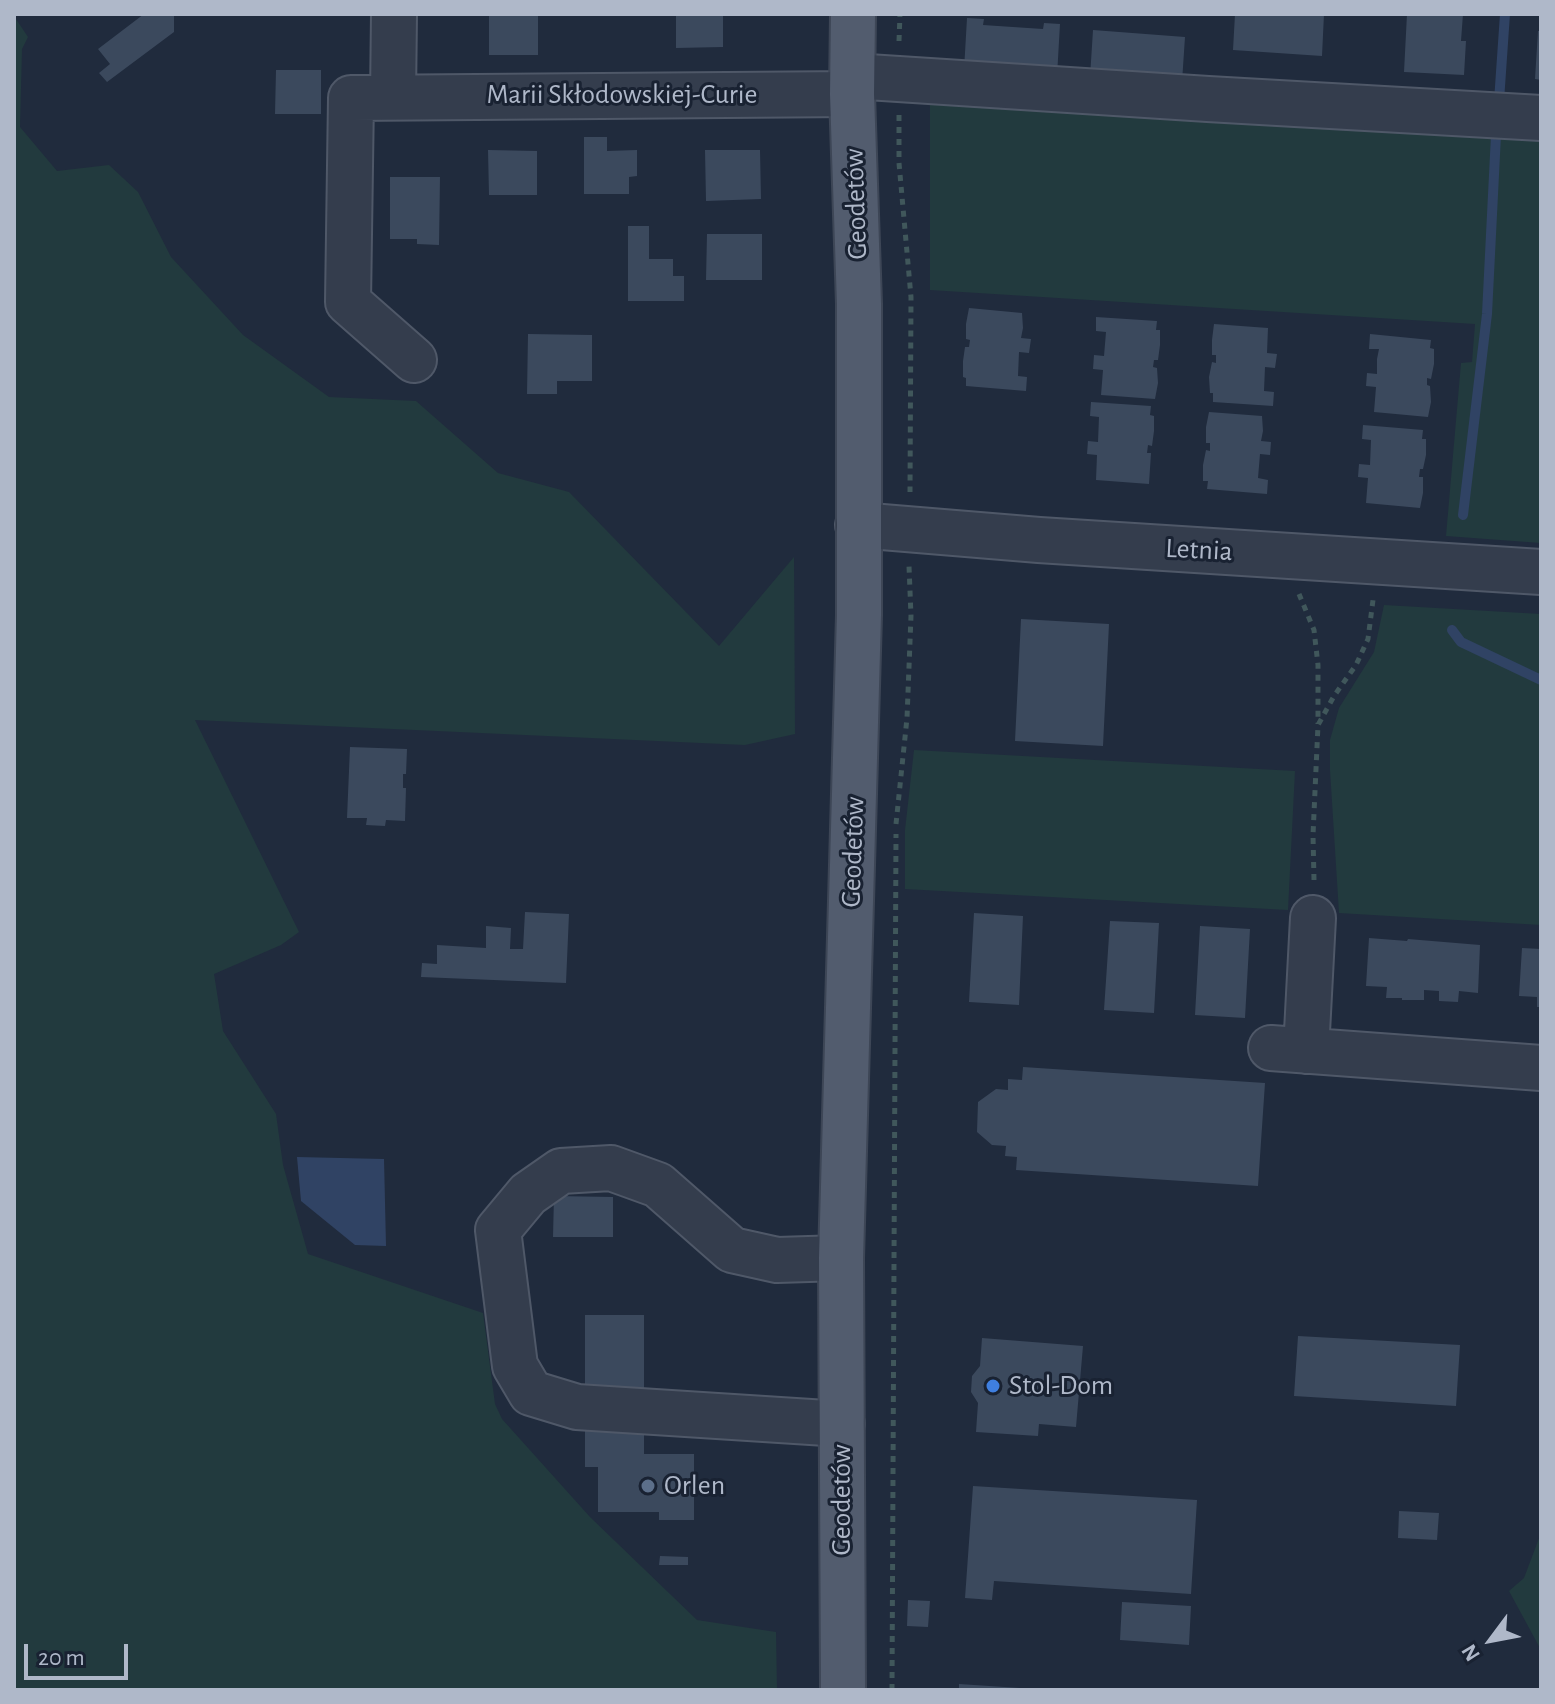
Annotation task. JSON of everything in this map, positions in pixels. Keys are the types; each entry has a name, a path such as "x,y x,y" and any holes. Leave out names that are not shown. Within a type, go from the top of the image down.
{"main road":[{"name":"Geodetów","path":"843,1690 841,1258 859,615 859,304 852,85 853,14"}],"street":[{"path":"393,97 394,14"},
{"name":"Marii Skłodowskiej-Curie","path":"414,360 348,302 351,98 852,85 899,78 1541,118"},
{"name":"Letnia","path":"858,525 1039,540 1541,572"},
{"path":"1313,918 1288,1050 1541,1068"},
{"path":"841,1258 777,1260 732,1250 658,1185 611,1168 561,1171 528,1194 498,1230 515,1366 531,1393 577,1407 842,1424"}],"path":[{"path":"892,1690 896,825 907,718 911,616 911,297 899,163 900,14"},
{"path":"1297,590 1314,630 1318,665 1313,918"},
{"path":"1318,725 1356,665 1368,639 1374,595"}],"green space":[{"path":"14,16 28,37 22,49 20,127 57,171 109,165 138,192 171,257 243,335 329,397 416,401 498,473 569,492 719,646 794,557 795,734 745,745 195,720 299,932 281,945 214,974 223,1031 276,1114 283,1165 308,1254 483,1313 495,1404 502,1419 590,1517 697,1620 776,1632 777,1690 14,1690"},
{"path":"930,94 1541,132 1541,543 1446,536 1461,363 1472,362 1475,324 930,290"},
{"path":"1384,605 1541,614 1541,925 1339,913 1330,740 1339,708 1374,652"},
{"path":"914,750 1295,771 1288,910 905,889 905,830"},
{"path":"1541,1533 1541,1650 1509,1591 1524,1578"}],"water":[{"path":"297,1157 384,1159 386,1246 355,1245 301,1201"}],"building":[{"path":"144,14 174,14 174,32 107,82 99,73 110,64 98,49"},
{"path":"489,14 538,14 538,55 489,55"},
{"path":"676,14 723,14 723,47 676,48"},
{"path":"1235,14 1324,14 1322,56 1233,50"},
{"path":"1407,14 1463,14 1461,41 1466,41 1464,75 1404,72"},
{"path":"967,18 984,19 983,25 1043,29 1044,23 1060,24 1057,76 964,70"},
{"path":"1093,30 1185,37 1182,82 1090,77"},
{"path":"1538,31 1541,31 1541,80 1535,79"},
{"path":"276,70 321,70 321,114 275,114"},
{"path":"584,137 607,137 607,151 637,150 637,176 629,177 629,194 584,194"},
{"path":"488,150 537,151 537,195 489,195"},
{"path":"705,150 760,150 761,199 706,201"},
{"path":"390,177 440,177 439,245 417,244 417,239 390,239"},
{"path":"628,226 649,226 649,259 673,259 673,276 684,276 684,301 628,301"},
{"path":"707,234 762,234 762,280 706,280"},
{"path":"969,308 1022,313 1021,338 1031,339 1029,353 1019,352 1018,376 1027,377 1026,391 966,386 963,361 965,347 969,347 970,340 966,339"},
{"path":"1096,317 1157,321 1160,345 1158,360 1154,360 1153,367 1157,368 1158,383 1155,399 1101,395 1103,370 1093,369 1094,355 1104,356 1106,332 1096,331"},
{"path":"1214,324 1268,328 1267,353 1277,354 1275,368 1265,367 1264,391 1274,392 1273,406 1213,402 1209,377 1212,362 1216,363 1216,355 1212,355"},
{"path":"528,334 592,335 592,381 557,381 557,394 527,394"},
{"path":"1370,334 1431,340 1434,364 1431,379 1427,378 1431,402 1428,417 1374,412 1376,387 1366,386 1367,373 1377,374 1379,349 1369,349"},
{"path":"1091,402 1151,406 1154,431 1152,446 1148,445 1147,453 1151,453 1149,484 1096,480 1097,455 1087,454 1088,441 1098,442 1099,417 1090,416"},
{"path":"1209,412 1262,416 1261,441 1271,442 1270,455 1260,454 1258,478 1268,480 1267,494 1207,489 1208,481 1203,481 1203,465 1206,450 1210,451 1210,443 1206,443"},
{"path":"1363,425 1423,430 1426,455 1419,477 1423,477 1420,508 1366,503 1368,478 1358,477 1359,464 1370,465 1371,440 1362,439"},
{"path":"1021,619 1109,624 1103,746 1015,741"},
{"path":"350,747 407,749 406,774 403,774 403,788 406,788 405,821 386,820 385,826 366,825 367,818 347,818"},
{"path":"525,912 569,914 566,983 421,977 422,963 437,964 437,945 486,948 486,926 511,928 510,949 523,949"},
{"path":"974,913 1023,916 1019,1005 969,1002"},
{"path":"1110,921 1159,923 1154,1013 1104,1010"},
{"path":"1200,926 1250,929 1245,1018 1195,1015"},
{"path":"1369,938 1480,945 1478,993 1459,991 1458,1002 1439,1001 1439,991 1424,990 1424,1000 1386,998 1387,987 1366,986"},
{"path":"1522,948 1541,949 1541,1007 1537,1007 1537,997 1519,996"},
{"path":"1023,1067 1265,1083 1258,1186 1016,1170 1017,1157 1005,1156 1006,1146 992,1145 977,1132 978,1102 996,1089 1008,1090 1008,1079 1022,1080"},
{"path":"554,1196 613,1197 613,1237 553,1237"},
{"path":"585,1315 644,1315 644,1454 694,1454 694,1520 659,1520 659,1512 598,1512 598,1467 585,1467"},
{"path":"1298,1336 1460,1345 1456,1406 1294,1396"},
{"path":"982,1338 1083,1346 1076,1427 1039,1424 1038,1436 976,1432 978,1403 971,1392 972,1376 980,1366"},
{"path":"973,1486 1197,1500 1191,1594 994,1581 992,1600 965,1598"},
{"path":"1399,1511 1439,1513 1437,1540 1398,1538"},
{"path":"660,1556 688,1557 688,1565 659,1565"},
{"path":"908,1600 930,1601 928,1627 907,1626"},
{"path":"1122,1602 1191,1606 1189,1645 1120,1640"},
{"path":"959,1684 1020,1688 1020,1690 959,1690"}],"waterway":[{"path":"1499,101 1505,14"},
{"path":"1463,515 1487,314 1496,135"},
{"path":"1452,630 1461,642 1541,680"}],"place":[{"name":"Stol-Dom","path":"993,1386"},
{"name":"Orlen","path":"648,1486"}]}
